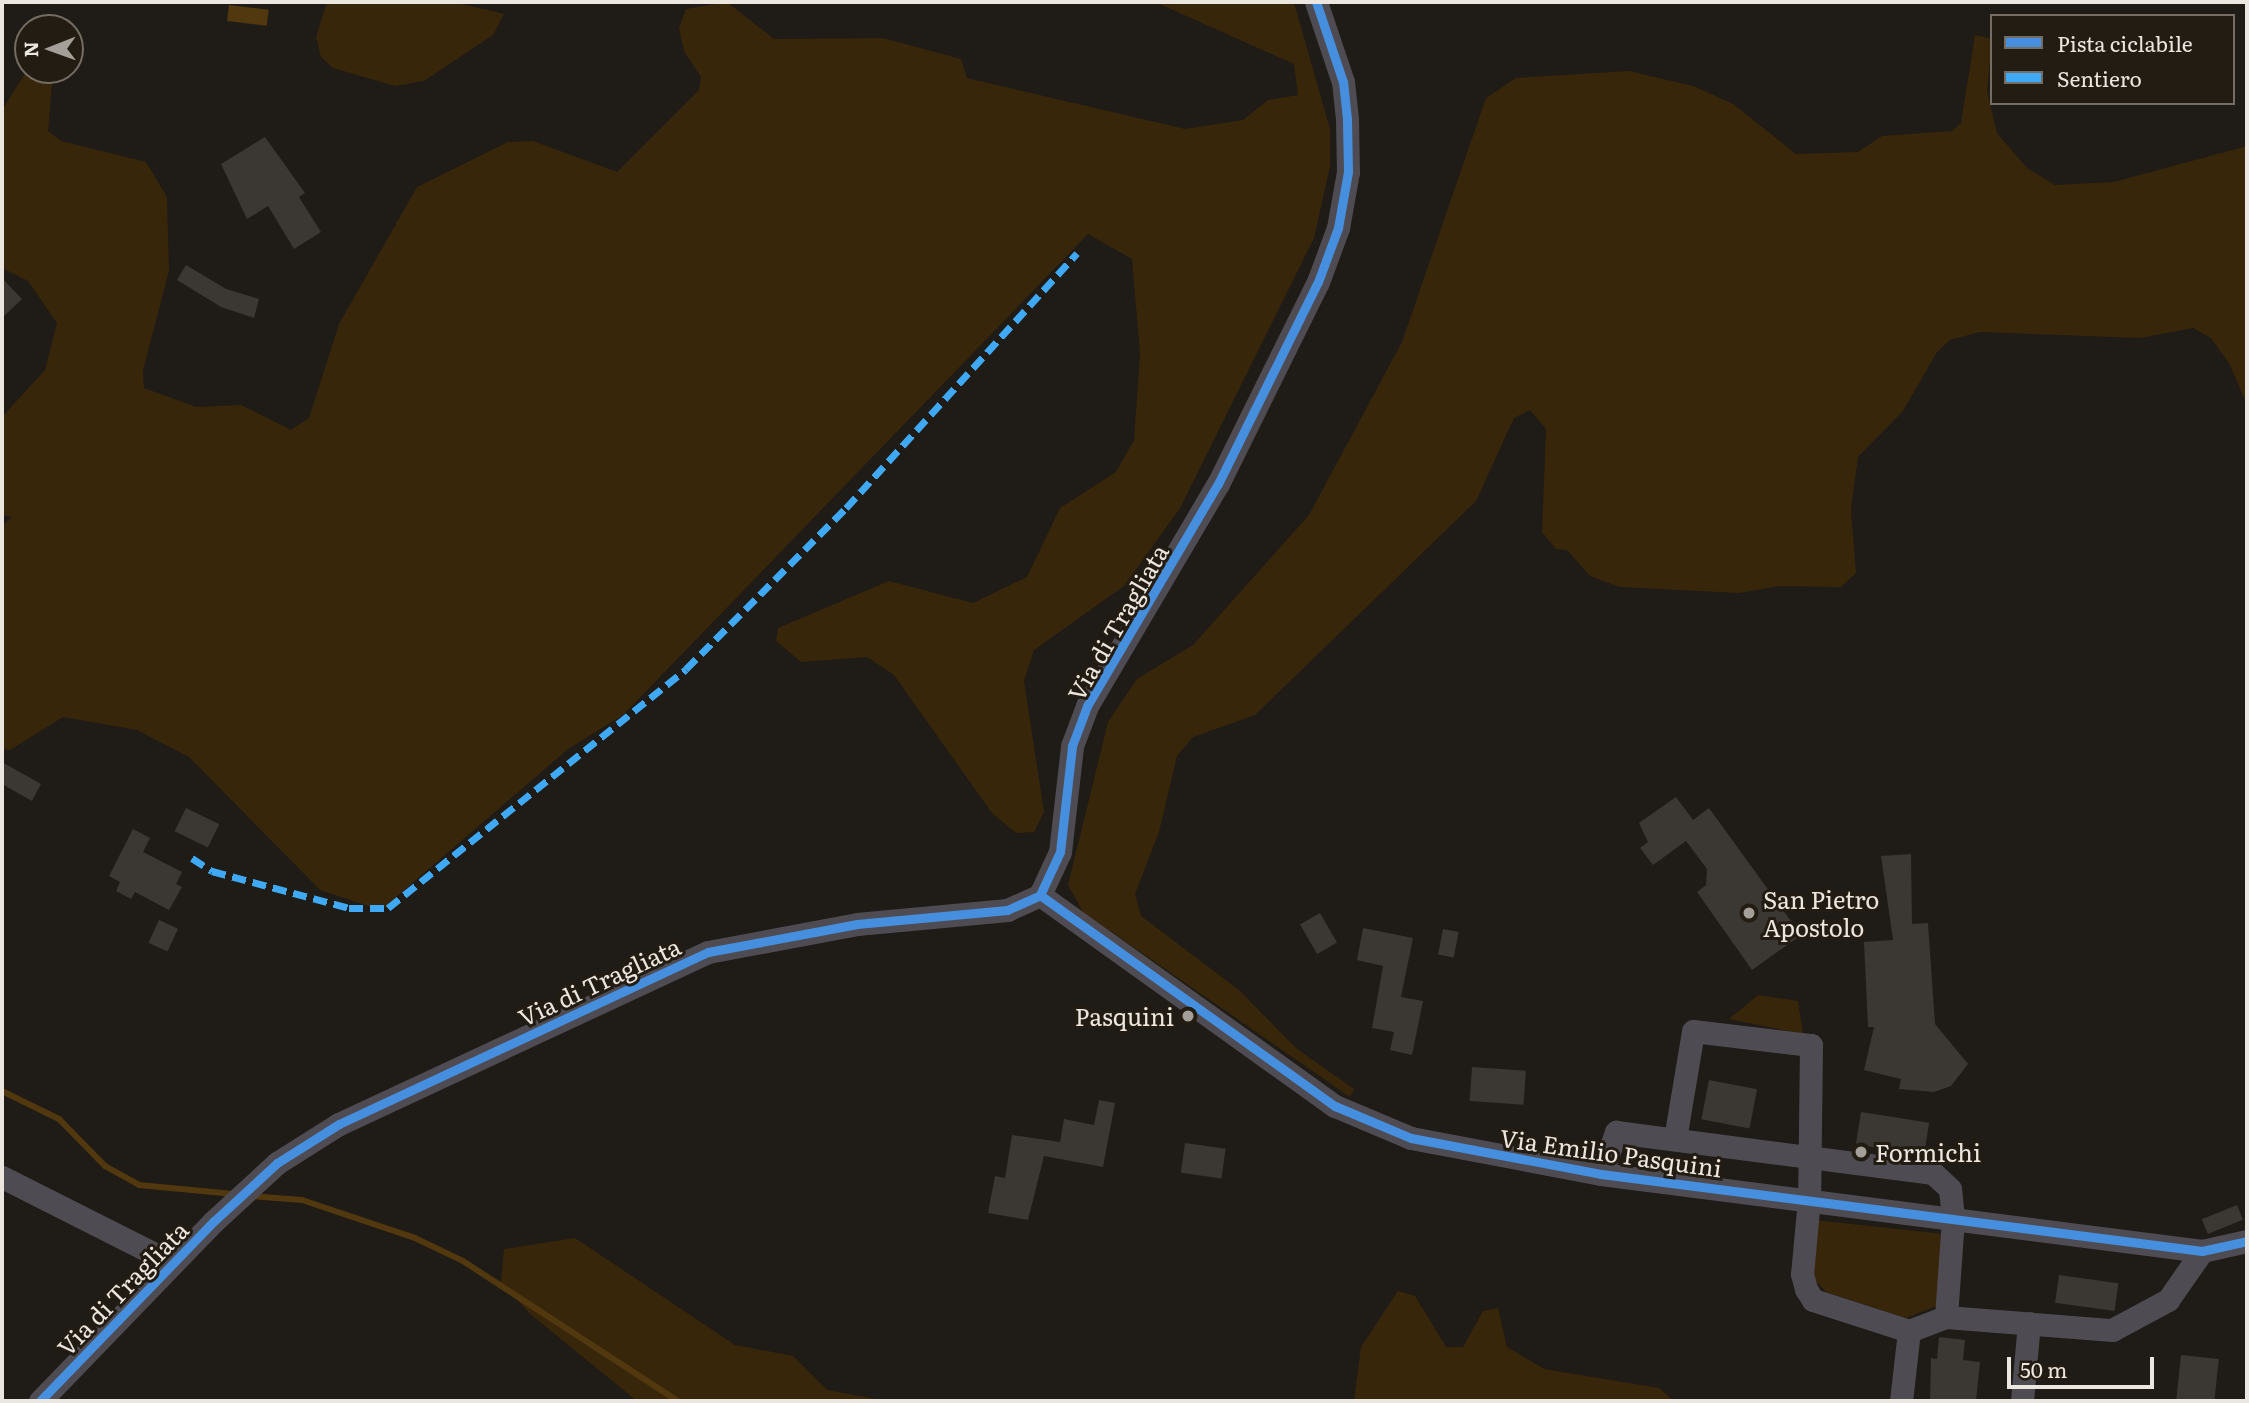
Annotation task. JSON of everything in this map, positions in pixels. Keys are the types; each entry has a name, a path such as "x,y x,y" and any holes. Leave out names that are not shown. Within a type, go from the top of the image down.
{"street":[{"name":"Via di Tragliata","path":"40,1401 214,1221 277,1163 339,1124 708,952 857,923 1007,910 1040,895 1060,852 1072,746 1087,706 1218,484 1318,282 1338,228 1348,172 1347,119 1343,82 1316,2"},
{"name":"Via Emilio Pasquini","path":"1040,895 1335,1106 1374,1126 1411,1138 1601,1174 2202,1251 2247,1241"},
{"path":"1675,1139 1693,1031 1811,1045 1809,1199 1802,1275 1813,1300 1909,1331 1946,1317 2112,1330 2136,1322 2168,1300 2202,1251"},
{"path":"1601,1174 1616,1132 1809,1154 1933,1173 1950,1189 1953,1219 1946,1317"},
{"path":"2,1177 172,1263"},
{"path":"2022,1401 2029,1323"},
{"path":"1901,1401 1909,1331"}],"shaded area":[{"path":"327,2 454,2 504,14 493,35 424,81 395,86 333,68 321,57 316,37"},
{"path":"727,2 774,39 883,38 961,59 967,78 1185,129 1243,120 1268,100 1298,95 1294,64 1155,2 1292,2 1295,6 1330,129 1330,166 1314,238 1180,508 1124,586 1034,650 1024,681 1044,812 1034,832 1016,833 992,813 894,675 867,657 801,662 776,641 778,628 889,581 973,603 1027,577 1060,508 1116,472 1134,440 1140,353 1132,259 1088,234 623,715 568,749 381,910 320,890 189,757 137,730 63,717 10,750 2,749 2,526 12,517 2,515 2,417 45,370 57,323 28,281 2,268 2,110 18,84 52,84 48,131 61,141 146,162 167,197 169,271 143,370 144,388 196,407 241,405 291,430 309,418 339,324 417,187 508,142 533,141 617,172 699,90 701,77 684,51 679,28 686,9"},
{"path":"229,5 269,10 267,26 227,21"},
{"path":"1975,35 1990,39 1987,91 1997,133 2027,168 2055,185 2114,182 2247,146 2247,404 2229,363 2211,338 2193,328 2140,338 1980,332 1950,340 1937,352 1903,411 1858,457 1851,509 1856,573 1841,587 1780,586 1739,593 1620,587 1590,576 1567,550 1556,549 1542,532 1546,429 1530,410 1514,418 1476,501 1255,715 1193,737 1177,756 1159,832 1135,894 1141,916 1239,990 1297,1049 1354,1089 1350,1097 1083,912 1068,885 1108,722 1137,679 1193,645 1309,515 1402,342 1486,98 1516,78 1629,71 1693,86 1733,104 1796,154 1858,152 1882,136 1952,131 1961,123"},
{"path":"1758,995 1798,1001 1803,1034 1729,1019"},
{"path":"1814,1220 1944,1234 1936,1306 1906,1318 1826,1292 1813,1278"},
{"path":"575,1238 735,1345 793,1356 827,1390 887,1401 637,1401 529,1313 501,1282 504,1249"},
{"path":"1398,1291 1415,1296 1446,1347 1463,1347 1483,1311 1498,1308 1507,1347 1544,1369 1659,1388 1674,1401 1354,1401 1361,1347"}],"building":[{"path":"265,137 305,193 299,197 321,232 294,249 268,206 247,219 221,164"},
{"path":"186,265 226,289 259,299 254,318 221,307 177,280"},
{"path":"2,278 22,299 2,318"},
{"path":"2,762 41,784 32,801 2,784"},
{"path":"1676,797 1693,820 1709,808 1801,935 1752,970 1697,892 1706,885 1707,869 1686,841 1653,865 1640,848 1648,842 1639,823"},
{"path":"186,808 219,824 208,848 175,831"},
{"path":"133,829 150,838 143,852 182,872 176,884 182,887 169,910 135,892 131,899 116,891 120,882 109,876"},
{"path":"1911,854 1912,924 1928,923 1935,1024 1968,1064 1951,1086 1934,1092 1899,1089 1901,1079 1864,1070 1874,1027 1868,1027 1864,942 1893,940 1881,856"},
{"path":"1320,913 1337,942 1317,954 1300,924"},
{"path":"159,920 178,929 167,952 148,943"},
{"path":"1363,928 1413,938 1401,997 1423,1001 1412,1055 1390,1050 1394,1032 1372,1028 1383,966 1357,960"},
{"path":"1443,929 1459,932 1454,958 1438,955"},
{"path":"1472,1067 1526,1071 1523,1105 1470,1101"},
{"path":"1709,1080 1757,1089 1749,1129 1701,1119"},
{"path":"1099,1100 1115,1103 1103,1167 1044,1156 1028,1220 988,1213 995,1176 1005,1178 1012,1135 1060,1142 1064,1119 1094,1125"},
{"path":"1861,1112 1929,1123 1924,1155 1856,1145"},
{"path":"1185,1143 1226,1149 1221,1178 1181,1173"},
{"path":"2237,1205 2243,1220 2208,1234 2202,1219"},
{"path":"2059,1275 2118,1283 2115,1311 2055,1303"},
{"path":"1939,1337 1965,1340 1963,1360 1980,1362 1976,1401 1930,1401 1931,1358 1937,1359"},
{"path":"2181,1355 2219,1359 2214,1401 2176,1401"}],"waterway":[{"path":"2,1091 59,1119 105,1166 139,1185 234,1194"},
{"path":"252,1196 302,1200 415,1238 463,1261 678,1401"}],"marked path":[{"path":"192,858 212,871 349,908 388,908 686,669 846,508 1077,253"}],"cycle path":[{"path":"40,1401 214,1221 277,1163 339,1124 708,952 857,924 1007,910 1040,895 1060,852 1072,746 1087,706 1218,484 1318,282 1338,228 1348,172 1347,119 1343,82 1316,2"},
{"path":"1040,895 1335,1106 1411,1138 1601,1174 2202,1251 2247,1241"}],"place":[{"name":"San Pietro Apostolo","path":"1749,913"},
{"name":"Pasquini","path":"1188,1016"},
{"name":"Formichi","path":"1861,1152"}]}
